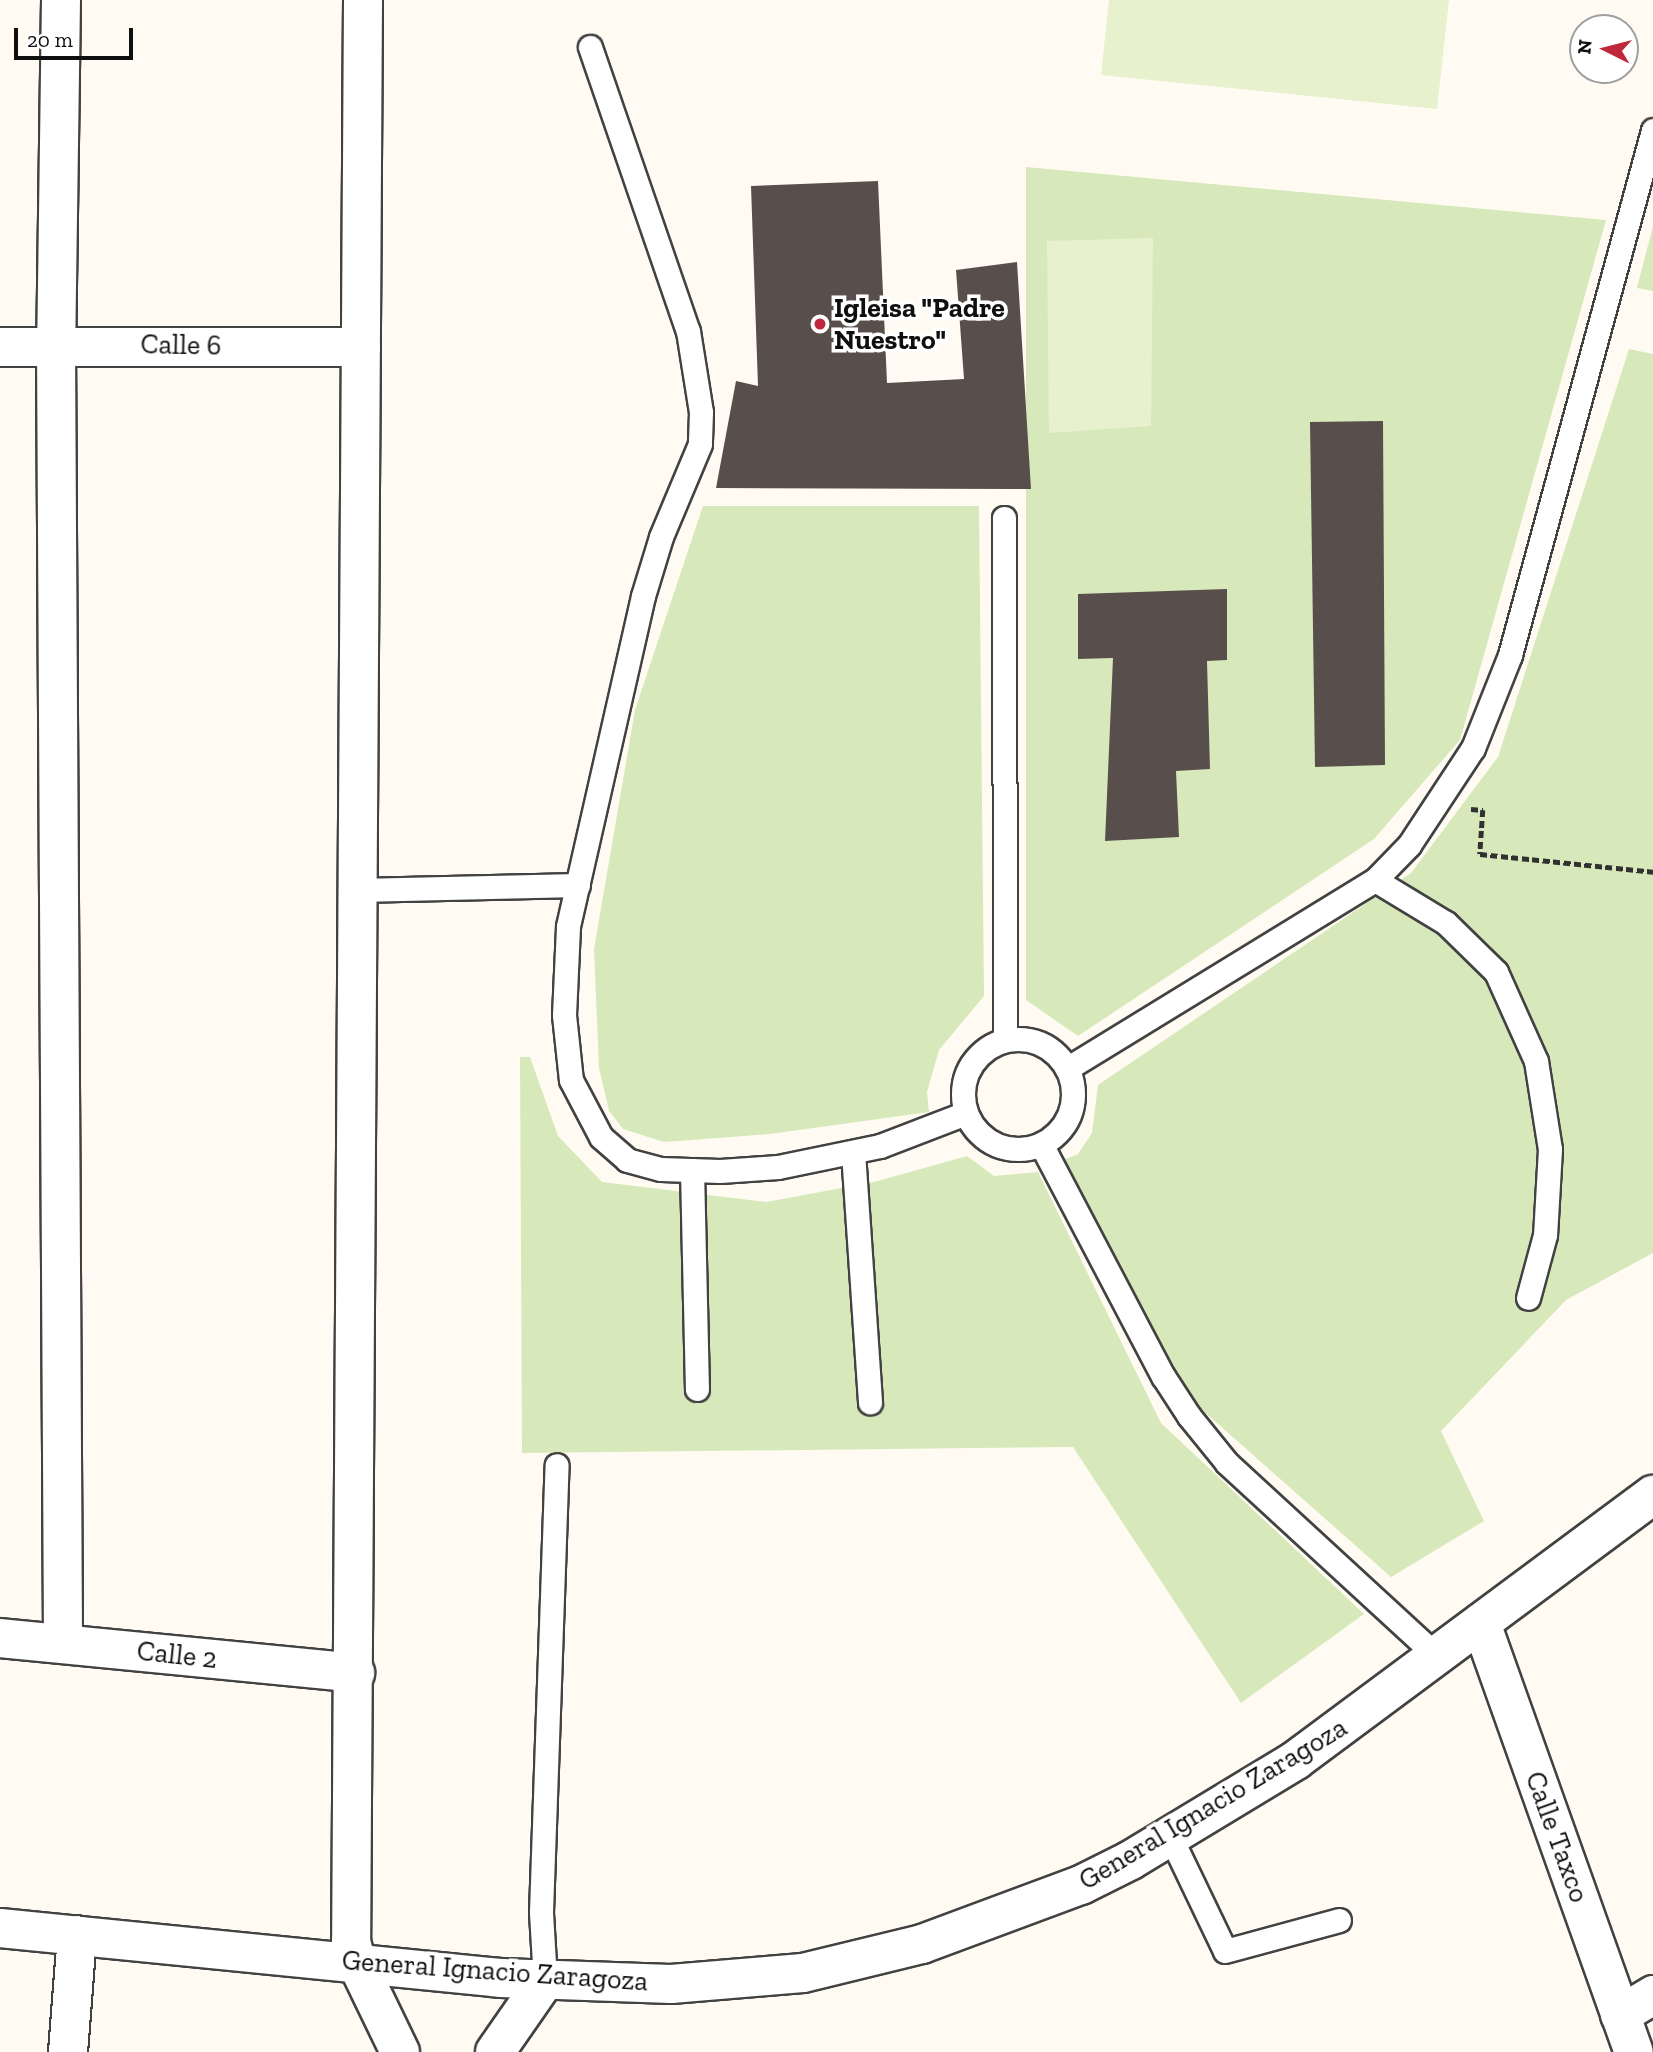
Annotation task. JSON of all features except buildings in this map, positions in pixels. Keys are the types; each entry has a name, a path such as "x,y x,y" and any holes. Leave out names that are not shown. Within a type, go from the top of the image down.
{"street":[{"path":"61,0 56,344 63,1644"},
{"path":"363,0 355,1673 351,1906 356,1961 400,2052"},
{"name":"Calle 6","path":"0,347 56,344 361,347"},
{"name":"General Ignacio Zaragoza","path":"0,1928 545,1980 671,1984 803,1973 922,1944 1000,1918 1081,1885 1170,1836 1296,1760 1653,1495"},
{"name":"Calle Taxco","path":"1481,1623 1634,2052"},
{"name":"Calle 2","path":"0,1637 355,1673"},
{"path":"68,2052 77,1935"},
{"path":"495,2052 545,1980"},
{"path":"1620,2015 1653,1995"}],"lane":[{"path":"590,47 688,331 701,412 701,444 661,537 643,596 568,927 564,1015 571,1080 601,1137 626,1160 692,1170 778,1167 853,1152 966,1113"},
{"path":"1068,1068 1375,880 1409,845 1473,748 1510,655 1653,130"},
{"path":"1004,518 1004,1040"},
{"path":"1375,880 1446,923 1496,972 1536,1061 1550,1149 1545,1235 1528,1298"},
{"path":"358,890 578,885"},
{"path":"1004,1040 1041,1043 1068,1068 1073,1104 1055,1135 1041,1144 1005,1148 975,1129 966,1113 966,1077 988,1047 1004,1040"},
{"path":"1041,1144 1163,1376 1189,1416 1227,1463 1437,1656"},
{"path":"853,1152 870,1402"},
{"path":"692,1170 697,1389"},
{"path":"545,1980 541,1912 557,1465"},
{"path":"1170,1836 1224,1951 1339,1920"}],"path":[{"path":"1436,806 1483,810 1480,853 1653,872"}],"green space":[{"path":"1109,0 1449,0 1437,109 1101,75"},
{"path":"1026,167 1606,220 1460,740 1374,839 1078,1036 1026,1000"},
{"path":"1653,226 1653,291 1637,288"},
{"path":"1153,238 1151,426 1049,433 1047,241"},
{"path":"1629,349 1653,354 1653,1253 1566,1300 1441,1431 1484,1521 1391,1577 1191,1400 1061,1161 1078,1154 1092,1133 1098,1085 1411,873 1498,757"},
{"path":"703,506 979,506 984,996 939,1050 927,1092 929,1112 770,1134 664,1142 623,1129 609,1111 599,1068 594,949 635,710"},
{"path":"520,1057 530,1057 558,1136 602,1182 766,1202 874,1182 967,1156 994,1176 1038,1172 1161,1423 1364,1614 1241,1703 1073,1447 522,1453"}],"place":[{"name":"Igleisa \"Padre Nuestro\"","path":"820,324"}]}
